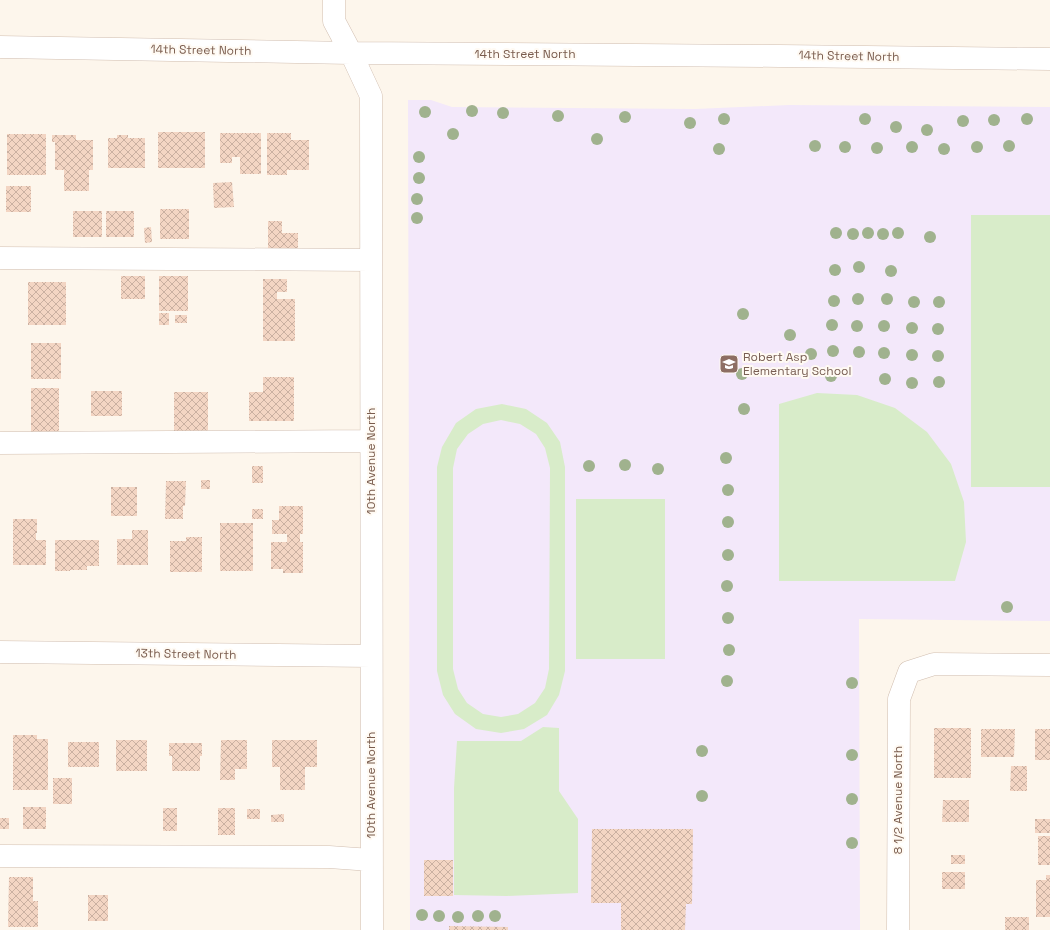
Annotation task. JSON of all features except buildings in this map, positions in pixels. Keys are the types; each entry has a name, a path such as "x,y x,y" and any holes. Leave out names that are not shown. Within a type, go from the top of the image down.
{"street":[{"name":"10th Avenue North","path":"334,0 334,20 371,96 372,930"},
{"name":"14th Street North","path":"0,47 351,53 1050,59"},
{"path":"0,258 371,260"},
{"path":"0,443 371,441"},
{"name":"13th Street North","path":"0,652 371,656"},
{"name":"8 1/2 Avenue North","path":"898,930 899,699 909,672 934,664 1050,665"},
{"path":"0,856 329,857 371,860"}],"shaded area":[{"name":"Robert Asp Elementary School","path":"408,100 431,100 452,107 695,109 789,105 1050,107 1050,621 859,619 860,930 410,930"}],"green space":[{"path":"971,215 1050,215 1050,487 971,487"},
{"path":"817,393 857,395 895,408 927,432 951,464 964,502 966,542 955,581 779,581 779,404"},
{"path":"502,404 526,409 547,423 560,442 565,467 565,671 559,695 547,715 524,729 501,733 476,729 455,714 443,695 437,671 437,467 442,447 456,423 476,409","holes":["501,420 520,424 536,434 545,448 550,468 549,669 545,688 535,703 518,714 501,717 483,714 467,703 458,689 453,669 453,468 457,449 468,434 483,424"]},
{"path":"576,499 665,499 665,659 576,659"},
{"path":"543,727 559,728 559,791 578,819 578,893 507,896 454,895 454,788 457,741 521,741"}],"place":[{"name":"Robert Asp Elementary School","path":"729,364"}]}
